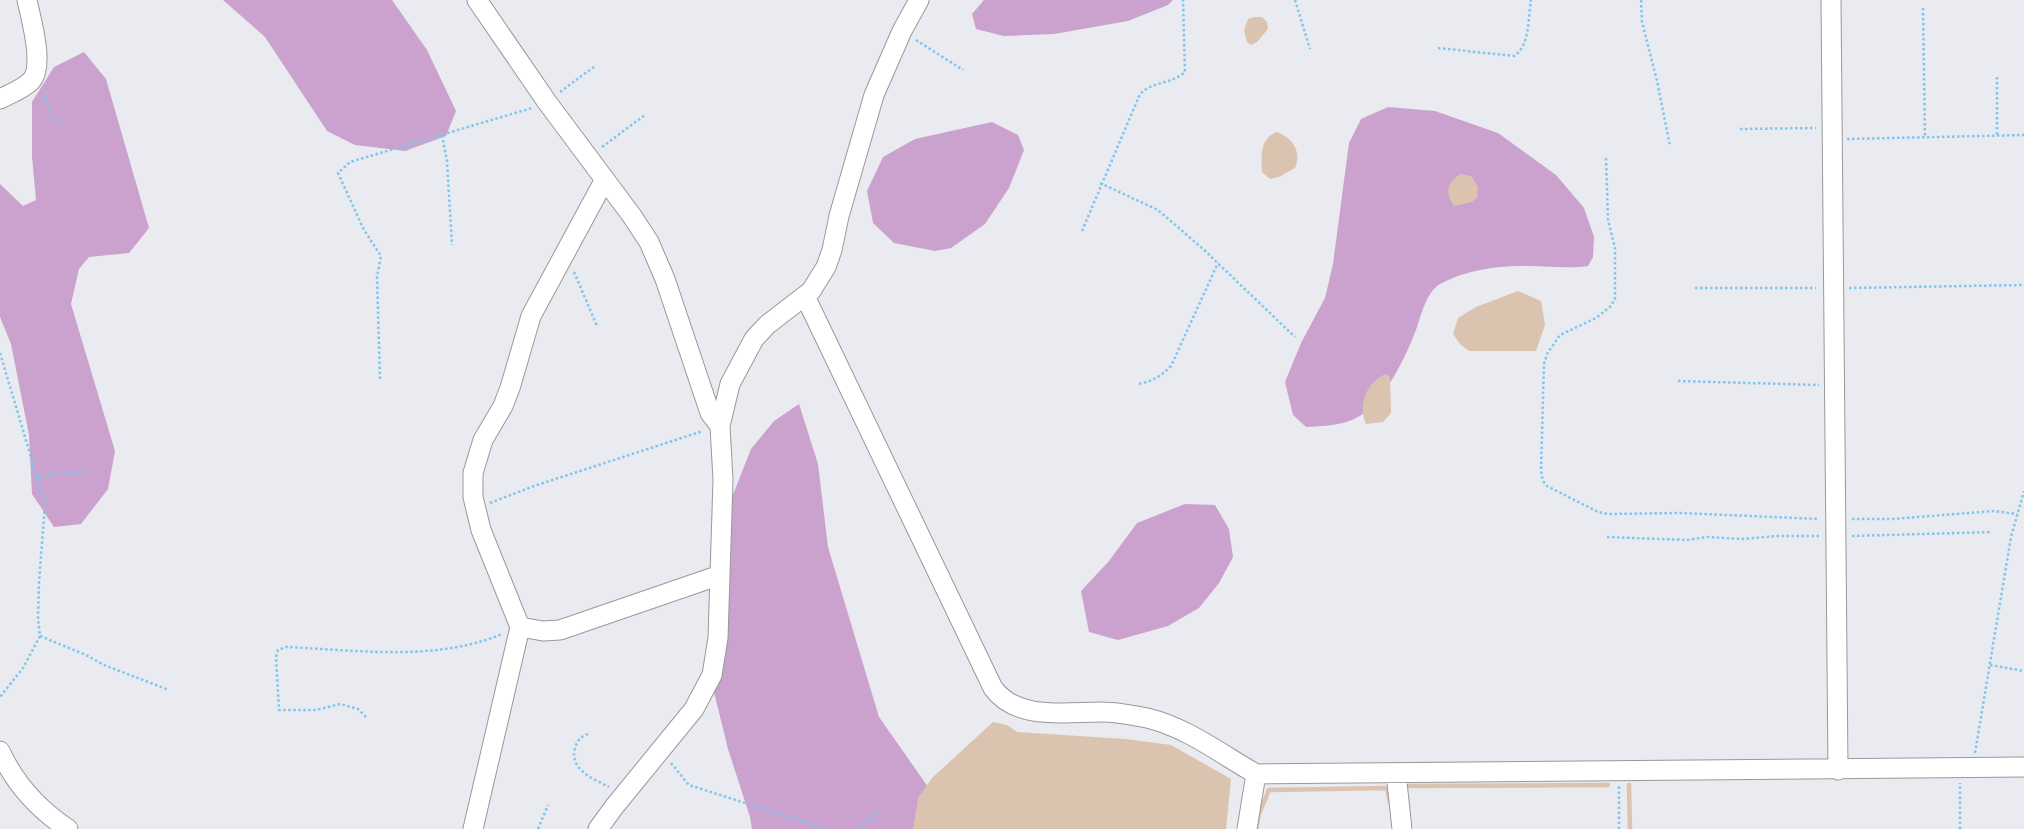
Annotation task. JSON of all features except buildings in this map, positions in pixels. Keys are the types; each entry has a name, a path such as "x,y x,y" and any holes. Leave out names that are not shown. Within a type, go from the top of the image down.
{"street":[{"path":"0,100 28,84 35,74 37,57 27,0"},
{"path":"477,0 547,102 632,216 659,263 710,413 720,426"},
{"path":"598,829 624,794 694,709 712,675 718,638 723,480 720,426 730,384 754,339 767,325 805,296 820,279 832,250 839,216 872,104 902,31 919,0"},
{"path":"1831,0 1838,770"},
{"path":"473,829 520,627 492,561 475,508 473,473 476,458 510,388 531,316 604,180"},
{"path":"805,296 993,688 999,696 1030,711 1059,714 1103,712 1147,718 1182,731 1256,774 2024,767"},
{"path":"520,627 543,631 560,630 720,575"},
{"path":"0,751 14,776 30,798 68,829"},
{"path":"1396,773 1402,829"},
{"path":"1247,829 1256,774"}],"path":[{"path":"1082,231 1100,183 1140,94 1152,85 1176,79 1185,72 1183,0"},
{"path":"1295,0 1310,49"},
{"path":"1438,48 1514,56 1521,52 1525,40 1531,0"},
{"path":"1641,0 1642,22 1658,81 1670,146"},
{"path":"1923,8 1926,138"},
{"path":"902,31 963,70"},
{"path":"380,379 377,277 381,256 364,230 338,173 350,162 547,102 595,66"},
{"path":"35,74 42,81 51,116 62,126"},
{"path":"1997,77 1997,137"},
{"path":"588,158 645,114"},
{"path":"1740,130 1926,138 2024,135"},
{"path":"442,135 447,161 452,245"},
{"path":"1606,158 1608,220 1615,248 1615,299 1611,306 1596,318 1560,335 1546,354 1541,417 1543,440 1540,471 1543,481 1547,486 1598,512 1608,514 1681,513 1835,528 1992,532"},
{"path":"1100,183 1158,210 1218,263 1295,337"},
{"path":"564,255 575,274 597,326"},
{"path":"1139,384 1162,375 1171,366 1218,263"},
{"path":"1695,288 2024,285"},
{"path":"0,353 45,504 39,582 38,619 40,636 23,668 0,697"},
{"path":"1678,381 1804,386 1834,384"},
{"path":"475,508 534,486 720,426"},
{"path":"38,476 88,472"},
{"path":"1960,829 1967,768 1990,665 2010,538 2024,491"},
{"path":"1607,538 1688,540 1707,537 1742,539 1778,536 1892,519 1994,510 2017,514"},
{"path":"366,717 358,709 340,704 316,710 279,710 276,657 278,650 286,647 388,651 461,647 480,643 520,627"},
{"path":"40,636 86,655 104,665 169,690"},
{"path":"1990,665 2024,671"},
{"path":"588,734 583,736 575,750 574,758 578,768 589,777 624,794"},
{"path":"660,750 689,786 826,829"},
{"path":"1619,771 1619,829"},
{"path":"538,829 548,805"},
{"path":"857,829 880,810"}],"shaded area":[{"path":"223,0 392,0 427,50 456,111 446,136 405,151 355,145 327,131 265,37"},
{"path":"984,0 1173,0 1168,5 1128,21 1054,34 1004,36 976,29 972,14"},
{"path":"1262,17 1267,22 1268,29 1257,42 1251,45 1247,42 1244,30 1248,19"},
{"path":"84,52 106,79 149,228 129,253 89,257 79,269 71,304 115,451 108,489 81,524 54,527 32,494 29,435 11,344 0,317 0,184 23,206 36,200 32,157 32,102 54,67"},
{"path":"1388,107 1435,111 1498,133 1556,175 1584,208 1594,237 1593,257 1588,266 1517,266 1494,268 1460,275 1440,284 1428,298 1401,364 1377,401 1368,410 1352,420 1332,425 1306,427 1293,415 1285,382 1301,343 1325,298 1333,264 1349,143 1361,119"},
{"path":"992,122 1018,135 1024,150 1009,188 985,224 951,248 935,251 894,243 873,223 867,191 883,157 915,139"},
{"path":"1277,132 1288,138 1295,146 1297,162 1295,168 1279,177 1270,179 1262,172 1262,154 1267,138"},
{"path":"1461,174 1471,176 1478,187 1477,197 1472,202 1454,206 1448,192 1450,184"},
{"path":"1518,291 1541,301 1545,325 1536,351 1469,351 1460,344 1453,334 1458,318 1476,307"},
{"path":"1386,374 1390,377 1391,413 1383,422 1366,424 1363,417 1365,395 1379,377"},
{"path":"799,404 818,464 828,547 879,717 926,784 942,829 752,829 750,817 728,749 711,680 710,593 721,525 751,449 774,421"},
{"path":"1185,504 1215,505 1229,529 1233,557 1219,583 1199,608 1168,626 1118,640 1089,632 1081,591 1109,561 1137,523"},
{"path":"993,722 1007,725 1017,732 1126,739 1171,745 1231,779 1226,829 913,829 918,798 932,778"}],"waterway":[{"path":"1405,786 1608,785"},
{"path":"1629,785 1630,829"},
{"path":"1256,829 1259,814 1269,790 1387,788 1390,802"}]}
